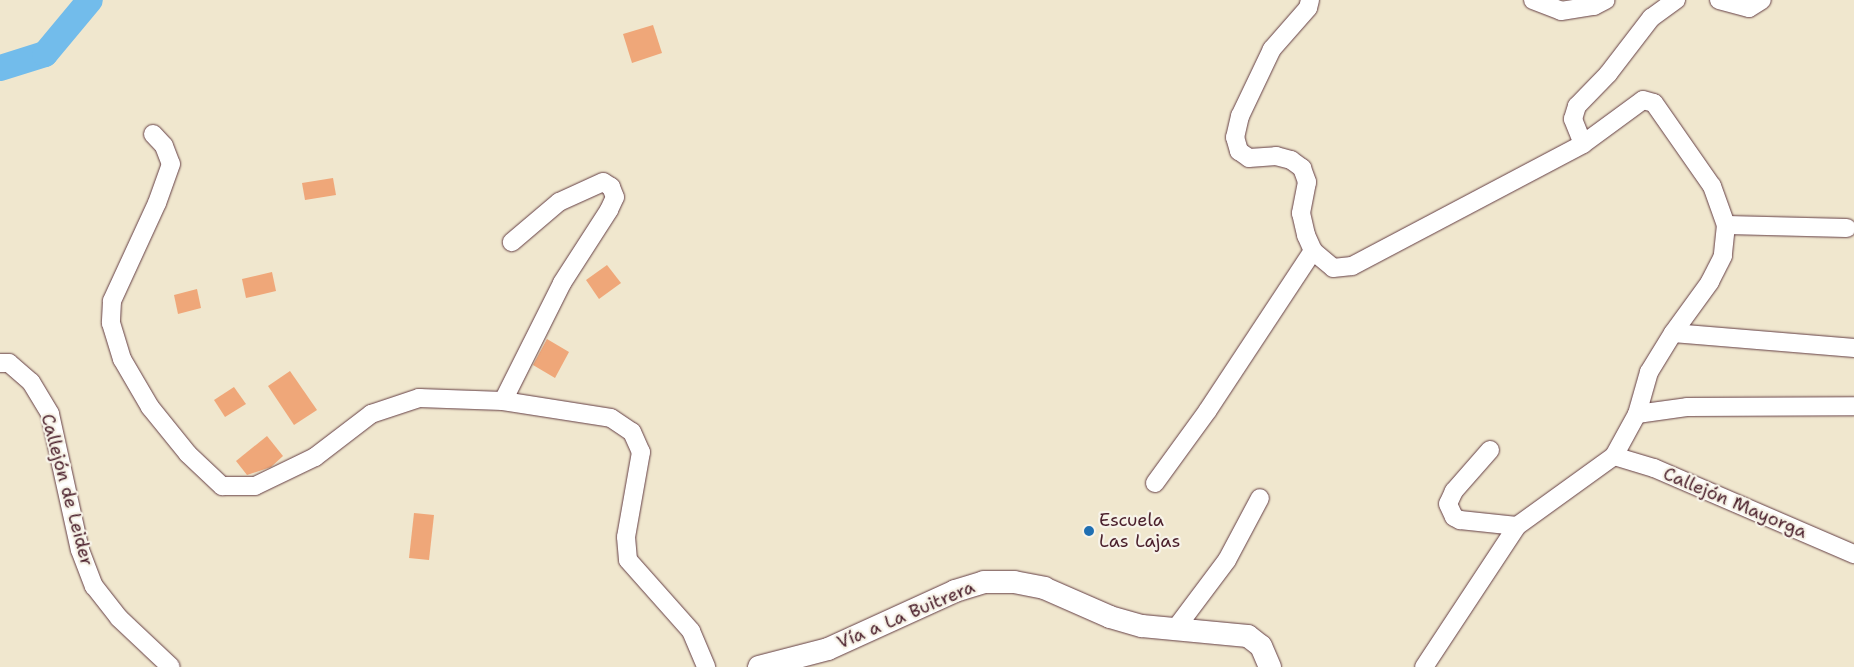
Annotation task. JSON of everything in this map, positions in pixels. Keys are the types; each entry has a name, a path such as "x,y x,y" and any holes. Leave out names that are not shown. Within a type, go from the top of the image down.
{"street":[{"path":"1310,0 1308,8 1272,49 1240,116 1235,137 1239,151 1249,158 1276,156 1291,160 1302,168 1307,182 1301,213 1312,251 1333,268 1352,266 1582,144 1642,100 1654,103 1712,186 1726,225 1723,256 1710,282 1673,333 1649,372 1637,414 1614,456 1516,526 1424,667"},
{"path":"1533,0 1561,11 1594,6 1606,0"},
{"path":"1582,144 1573,119 1577,106 1608,74 1651,18 1676,0"},
{"path":"1719,0 1749,8 1762,0"},
{"path":"153,134 164,146 171,164 130,268 112,301 111,323 122,359 150,407 188,454 222,486 255,486 315,457 371,414 419,398 503,401 611,418 632,432 641,452 626,537 628,560 691,631 706,667"},
{"path":"503,401 562,282 609,210 615,197 611,186 603,182 559,202 512,242"},
{"path":"1726,225 1847,228"},
{"path":"1155,483 1208,410 1312,251"},
{"path":"1673,333 1854,348"},
{"name":"Callejón de Leider","path":"0,364 9,363 31,382 50,414 80,550 94,586 119,618 171,667"},
{"path":"1637,414 1687,406 1854,406"},
{"path":"1490,450 1454,491 1448,504 1454,517 1460,520 1516,526"},
{"name":"Callejón Mayorga","path":"1614,456 1654,468 1854,554"},
{"path":"1176,628 1227,560 1260,498"},
{"name":"Vía a La Buitrera","path":"759,667 828,649 955,591 984,582 1014,582 1044,588 1110,617 1142,626 1248,636 1261,646 1270,667"}],"building":[{"path":"653,25 662,53 632,63 623,34"},
{"path":"333,178 336,195 305,200 302,183"},
{"path":"607,265 621,283 599,299 586,280"},
{"path":"272,272 276,291 246,298 242,279"},
{"path":"197,289 201,308 178,314 174,295"},
{"path":"547,339 569,352 555,378 533,365"},
{"path":"290,371 317,410 294,425 268,386"},
{"path":"234,387 246,404 225,417 214,400"},
{"path":"267,436 283,456 271,467 247,475 236,461"},
{"path":"414,513 434,515 429,560 409,558"}],"waterway":[{"path":"0,68 45,54 90,0"}],"place":[{"name":"Escuela Las Lajas","path":"1089,531"}]}
